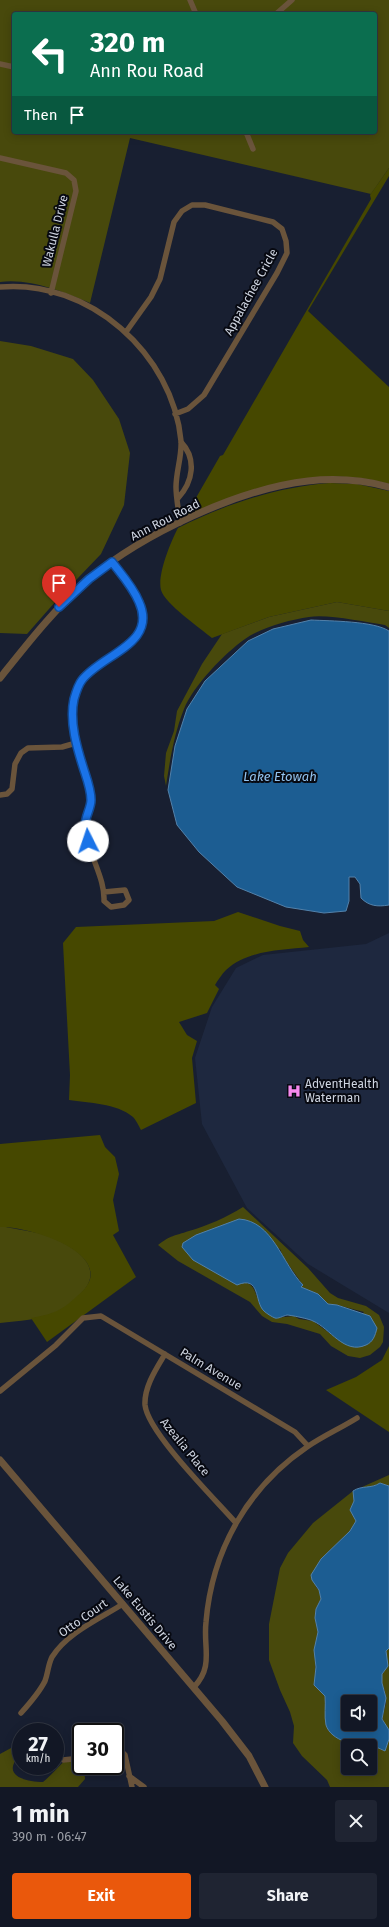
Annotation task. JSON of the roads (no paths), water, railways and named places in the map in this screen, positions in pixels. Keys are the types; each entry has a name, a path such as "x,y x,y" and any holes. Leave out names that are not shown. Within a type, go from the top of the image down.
{"street":[{"path":"190,0 195,12"},
{"path":"278,12 292,0"},
{"path":"0,64 12,67"},
{"path":"247,134 254,149"},
{"name":"Wakulla Drive","path":"0,158 66,173 74,180 76,191 51,293"},
{"name":"Appalachee Cricle","path":"126,332 151,297 160,279 174,222 182,211 192,205 205,205 251,217 265,219 273,222 282,229 286,241 287,253 277,273 204,395 188,409 175,414"},
{"path":"0,287 23,288 51,293 80,302 97,311 126,332 140,346 165,383 175,414 181,442 180,462 176,487 180,523"},
{"path":"178,498 191,479 192,468 185,446 181,442"},
{"path":"180,462 191,461"},
{"name":"Ann Rou Road","path":"0,678 44,623 89,579 112,562 147,540 180,523 224,504 264,490 301,482 330,480 350,481 389,487"},
{"path":"104,892 125,890 129,900 124,904 111,907 104,901 104,892 88,841 85,825 91,799 89,785 76,743 72,712 78,687 83,678 125,647 140,632 143,620 142,609 135,592 112,562"},
{"path":"0,795 7,794 12,789 15,764 21,753 28,748 62,747 76,743"},
{"name":"Palm Avenue","path":"0,1392 56,1345 83,1318 98,1316 165,1354 294,1432 308,1446"},
{"name":"Azealia Place","path":"165,1354 154,1374 146,1396 146,1412 150,1422 175,1455 236,1522"},
{"path":"194,1687 201,1679 206,1664 206,1622 212,1580 224,1546 236,1522 245,1508 274,1474 308,1446 357,1418"},
{"name":"Lake Eustis Drive","path":"0,1460 241,1744 265,1787"},
{"name":"Otto Court","path":"21,1713 40,1689 47,1675 49,1664 58,1650 78,1632 123,1604"},
{"path":"124,1756 132,1787"},
{"path":"129,1776 144,1787"}],"water":[{"name":"Lake Etowah","path":"311,620 363,623 389,631 389,905 374,905 364,901 361,898 360,884 355,877 349,877 349,901 346,911 324,913 286,907 237,887 199,852 177,825 168,790 175,746 187,709 205,681 248,641 273,629"},
{"path":"239,1219 251,1222 260,1227 269,1235 303,1285 301,1287 318,1294 328,1304 337,1305 370,1316 377,1328 372,1340 366,1345 358,1347 351,1346 344,1344 319,1324 311,1320 287,1315 278,1318 272,1317 261,1307 253,1286 245,1283 237,1285 193,1260 182,1247 183,1243 196,1235"},
{"path":"380,1483 389,1486 389,1648 386,1651 388,1666 382,1674 382,1683 386,1698 382,1719 389,1730 389,1739 385,1751 377,1747 377,1739 341,1739 341,1740 333,1735 326,1725 325,1696 314,1685 316,1667 314,1650 318,1632 315,1618 316,1609 321,1599 319,1590 312,1580 311,1575 321,1559 350,1531 356,1521 350,1510 354,1501 353,1491 360,1488 373,1486"}],"place":[{"name":"AdventHealth Waterman","path":"294,1091"}]}
